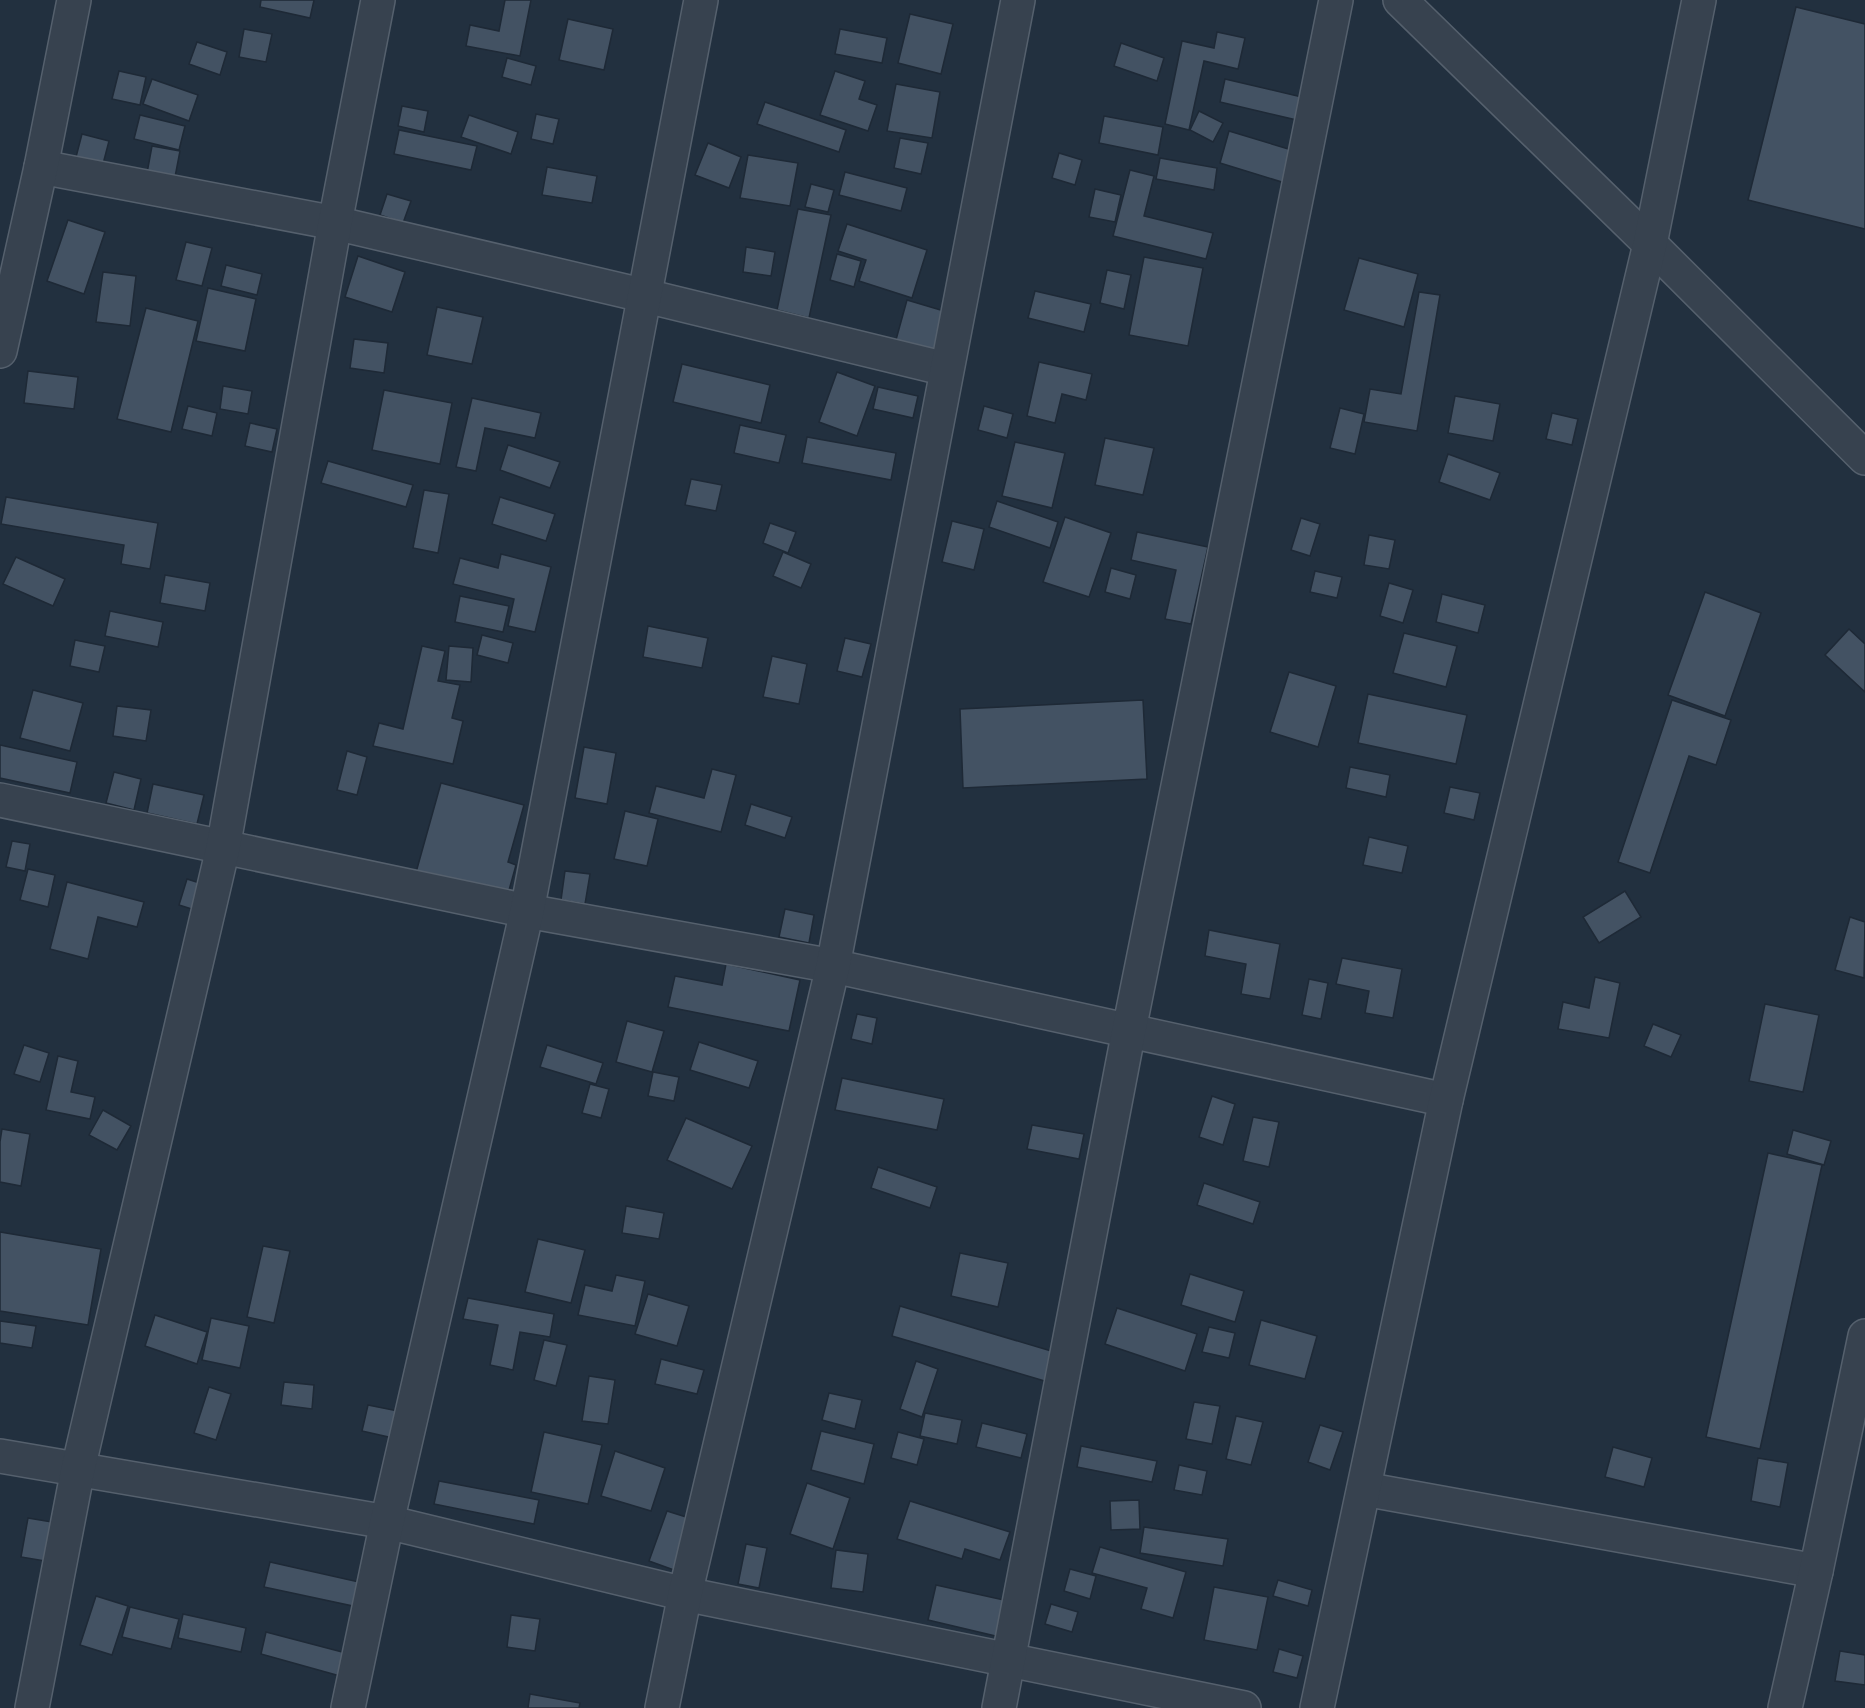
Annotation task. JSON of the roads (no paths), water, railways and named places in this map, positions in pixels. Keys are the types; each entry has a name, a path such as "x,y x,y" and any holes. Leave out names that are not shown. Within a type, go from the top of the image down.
{"street":[{"path":"0,351 41,167 74,0"},
{"path":"32,1708 78,1469 224,848 335,223 378,0"},
{"path":"348,1708 387,1522 527,911 646,296 700,0"},
{"path":"662,1708 685,1594 833,966 1018,0"},
{"path":"999,1708 1129,1030 1336,0"},
{"path":"1400,0 1865,458"},
{"path":"1317,1708 1446,1100 1650,244 1699,0"},
{"path":"41,167 335,223 946,369"},
{"path":"0,800 527,911 833,966 1446,1100"},
{"path":"1785,1708 1865,1336"},
{"path":"0,1456 387,1522 685,1594 1244,1708"},
{"path":"1364,1489 1816,1571"}]}
